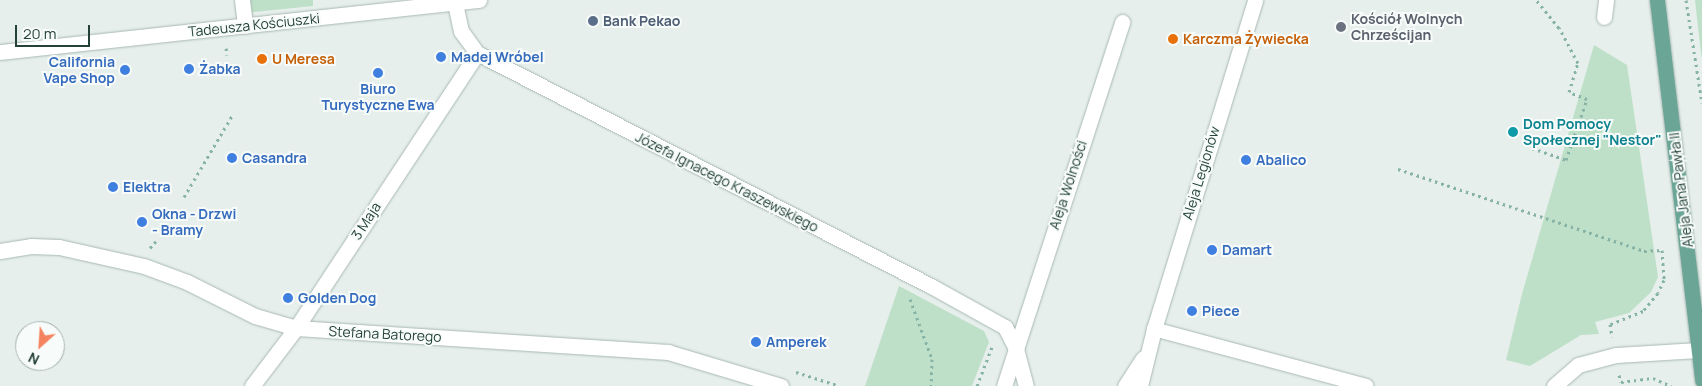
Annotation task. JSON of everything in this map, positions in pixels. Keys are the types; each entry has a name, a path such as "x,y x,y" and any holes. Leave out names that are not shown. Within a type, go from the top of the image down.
{"main road":[{"name":"Aleja Jana Pawła II","path":"1658,0 1689,247 1702,380"}],"street":[{"path":"242,0 245,26"},
{"name":"Tadeusza Kościuszki","path":"0,52 245,26 414,4 479,0"},
{"name":"Aleja Legionów","path":"1140,386 1154,329 1255,0"},
{"path":"1604,17 1606,0"},
{"name":"Józefa Ignacego Kraszewskiego","path":"455,2 461,31 476,54 931,286 1005,327 1016,349"},
{"name":"Aleja Wolności","path":"1004,386 1122,22"},
{"name":"3 Maja","path":"252,386 296,328 476,54"},
{"name":"Stefana Batorego","path":"0,251 30,246 59,247 144,266 187,282 255,316 296,328 668,352 780,386"},
{"name":"Aleja Legionów","path":"1125,386 1150,346"},
{"path":"1016,349 1026,386"},
{"path":"1554,386 1578,366 1616,355 1698,350"}],"lane":[{"path":"1154,329 1368,386"}],"path":[{"path":"1532,148 1566,160 1587,99 1569,92 1578,63 1559,28 1536,0"},
{"path":"1686,0 1702,103"},
{"path":"226,47 227,55"},
{"path":"184,197 233,114"},
{"path":"1398,169 1644,251 1662,250 1664,280 1658,294 1643,311 1610,324 1611,331"},
{"path":"908,293 932,359 930,386"},
{"path":"1620,377 1621,382 1653,378 1671,386"}],"green space":[{"path":"244,0 313,0 313,6 245,13"},
{"path":"1695,0 1702,0 1702,58 1701,53"},
{"path":"1594,45 1627,65 1658,277 1651,292 1629,313 1595,322 1599,334 1581,335 1530,366 1506,360 1522,294"},
{"path":"899,286 984,331 989,342 972,386 865,386"}],"place":[{"name":"Bank Pekao","path":"593,21"},
{"name":"Kościół Wolnych Chrześcijan","path":"1341,27"},
{"name":"Karczma Żywiecka","path":"1173,39"},
{"name":"Madej Wróbel","path":"441,57"},
{"name":"U Meresa","path":"262,59"},
{"name":"Żabka","path":"189,69"},
{"name":"California Vape Shop","path":"125,70"},
{"name":"Biuro Turystyczne Ewa","path":"378,73"},
{"name":"Dom Pomocy Społecznej \"Nestor\"","path":"1513,132"},
{"name":"Casandra","path":"232,158"},
{"name":"Abalico","path":"1246,160"},
{"name":"Elektra","path":"113,187"},
{"name":"Okna - Drzwi - Bramy","path":"142,222"},
{"name":"Damart","path":"1212,250"},
{"name":"Golden Dog","path":"288,298"},
{"name":"Piece","path":"1192,311"},
{"name":"Amperek","path":"756,342"}]}
